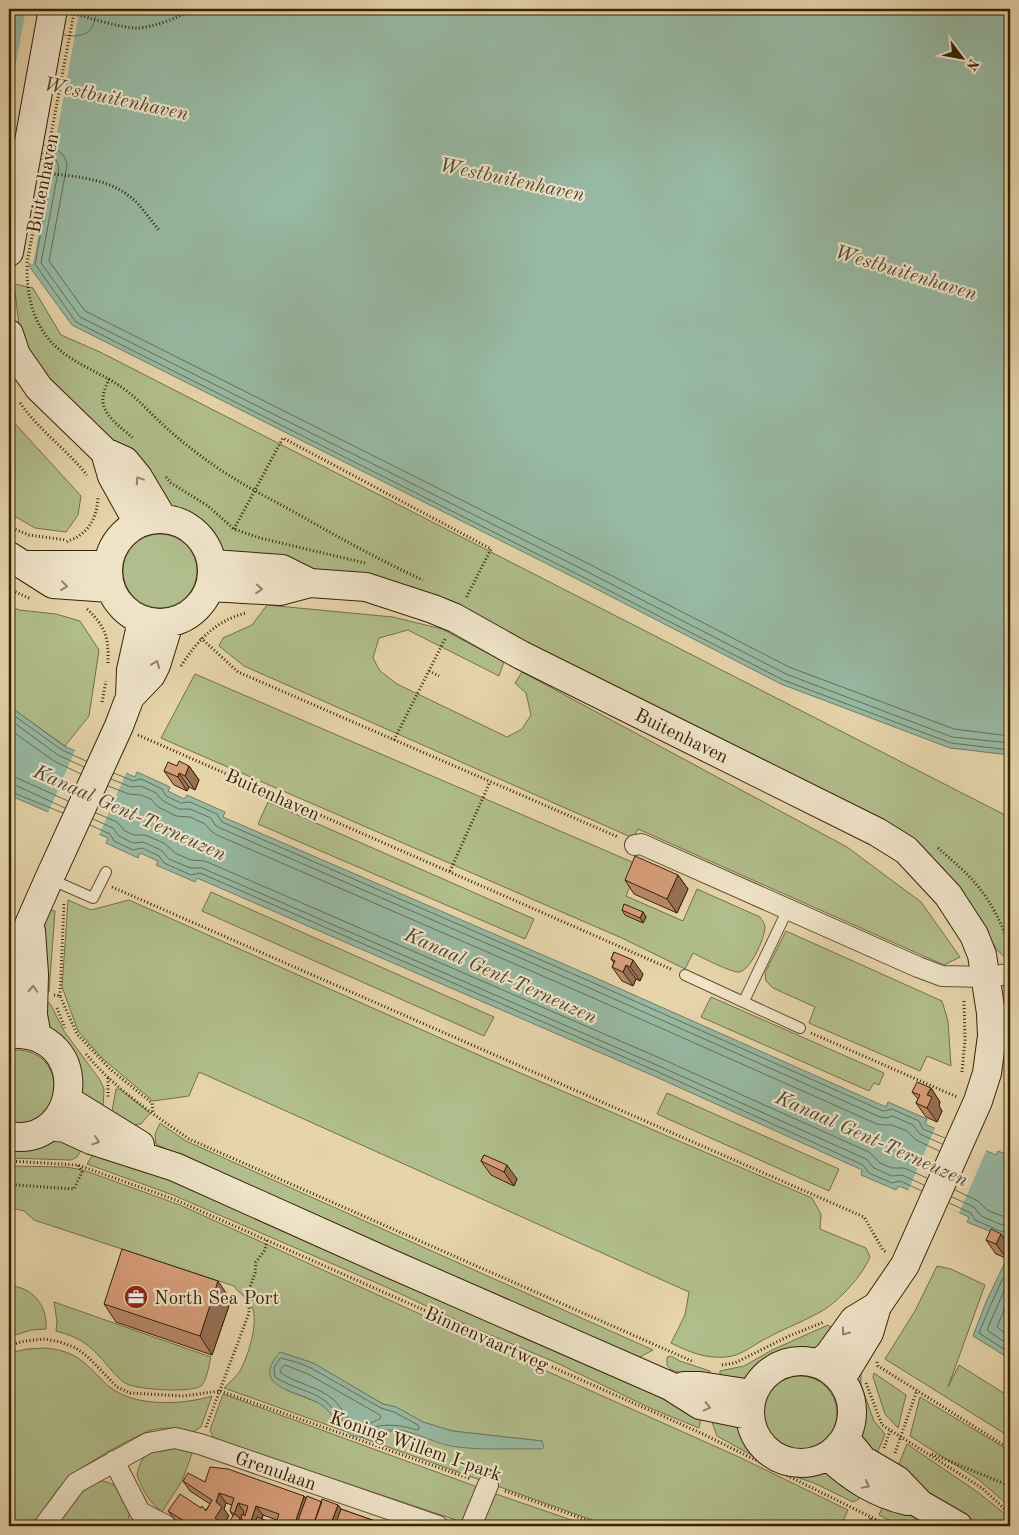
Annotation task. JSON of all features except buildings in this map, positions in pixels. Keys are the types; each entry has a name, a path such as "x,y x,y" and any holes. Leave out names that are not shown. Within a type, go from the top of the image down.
{"main road":[{"name":"Buitenhaven","path":"18,257 65,11"},
{"path":"9,334 16,355 39,388 105,452 125,460 138,478 151,521"},
{"path":"151,521 178,522 198,534 207,548 211,576 202,602 190,614 169,623 160,624 142,621 123,608 115,599 109,576 111,553 116,542 124,533 151,521"},
{"path":"17,560 66,552 109,576"},
{"path":"17,560 53,584 109,576"},
{"name":"Buitenhaven","path":"211,576 282,569 310,583 366,587 455,618 530,659 877,832 906,850 948,895 974,935 982,956 991,1013 992,1036 987,1073 978,1101 905,1265 877,1306 853,1377"},
{"path":"130,697 131,670 142,621"},
{"path":"9,1136 17,1138 34,1135 50,1126 60,1114 67,1100 69,1085 67,1070 60,1056 50,1045 37,1037 9,1034 12,973 30,922 59,883 74,824 130,697 153,670 169,623"},
{"path":"30,922 34,974 33,1015 37,1037"},
{"name":"Binnenvaartweg","path":"67,1100 175,1167"},
{"name":"Binnenvaartweg","path":"50,1126 65,1128 91,1140 175,1167 670,1386 700,1386 751,1404"},
{"name":"Buitenhaven","path":"818,1363 828,1356 854,1320 877,1306"},
{"path":"796,1360 807,1360 853,1377 850,1395 852,1414 850,1426 836,1447 816,1461 789,1462 766,1450 758,1440 752,1428 751,1404 758,1383 774,1367 796,1360"},
{"path":"836,1447 856,1480 890,1497 920,1504 958,1526"}],"street":[{"path":"635,845 641,844 942,976 985,976"},
{"name":"Grenulaan","path":"44,1526 76,1482 148,1443 175,1438 200,1444 438,1526"},
{"path":"114,1461 136,1519 168,1526"},
{"path":"471,1526 488,1485"}],"lane":[{"path":"59,883 93,898 106,872"},
{"path":"744,1002 788,909"},
{"path":"685,975 800,1028"}],"path":[{"path":"65,11 136,28 153,25 193,9"},
{"name":"Buitenhaven","path":"65,11 18,257 37,322 47,337 66,356 127,391 184,443 207,461 254,490 380,560 431,584"},
{"path":"43,173 101,181 124,191 139,205 159,230"},
{"path":"109,379 103,395 105,408 109,415 133,438"},
{"path":"15,397 42,430 89,477"},
{"path":"234,529 283,438 491,549 394,740"},
{"path":"164,474 172,483 208,506 234,529 260,538 369,563"},
{"path":"9,528 66,552 76,537 91,524 97,512 97,492"},
{"path":"375,564 380,560"},
{"path":"81,607 87,608 100,621 107,637 108,665"},
{"path":"202,638 238,672 635,845"},
{"path":"429,671 439,676"},
{"path":"99,709 104,696 107,673"},
{"name":"Buitenhaven","path":"132,732 685,975"},
{"path":"450,871 490,782"},
{"path":"101,882 864,1217 884,1250 889,1254"},
{"path":"59,883 65,899 60,996 77,1034 110,1069 152,1103 153,1114"},
{"path":"962,1075 965,1026 964,998 985,976"},
{"path":"53,999 51,994 60,996"},
{"path":"800,1028 957,1098"},
{"path":"108,1077 153,1114 189,1139 702,1364"},
{"path":"954,1105 959,1090"},
{"name":"Binnenvaartweg","path":"9,1161 78,1165 176,1200 703,1434 889,1526"},
{"path":"9,1187 14,1185 74,1189 82,1172 78,1165"},
{"path":"206,1428 249,1312 245,1300 255,1273 256,1262 264,1250 267,1240"},
{"path":"716,1367 735,1363 789,1336 829,1320"},
{"path":"9,1345 46,1339 76,1348 88,1357 117,1387 130,1393 184,1396 220,1391"},
{"path":"876,1360 878,1366 1010,1449"},
{"path":"853,1377 866,1384 882,1425 982,1488 1010,1514"},
{"path":"901,1437 917,1390"},
{"name":"Koning Willem I-park","path":"220,1391 603,1526"},
{"path":"924,1450 1010,1486"}],"shaded area":[{"path":"14,284 33,288 61,335 100,352 1010,816 1010,959 997,950 984,928 891,827 412,587 238,558 219,547 160,497 86,414 47,382 21,341"},
{"path":"9,417 81,496 78,515 66,532 35,528 9,513"},
{"path":"160,534 174,537 186,545 194,557 197,571 194,585 186,597 174,605 160,608 146,605 134,597 126,585 123,571 126,557 134,545 146,537"},
{"path":"9,605 19,610 56,614 80,621 99,650 89,716 65,746 9,706"},
{"path":"267,605 393,617 442,629 504,662 499,676 408,630 379,638 373,658 380,671 397,684 507,737 522,729 531,715 526,693 515,683 522,672 847,847 921,902 960,957 944,965 638,829 633,838 244,666 219,646 223,638 252,625"},
{"path":"195,674 639,865 626,896 683,921 697,889 760,917 765,927 756,953 748,966 739,972 735,972 693,953 685,969 624,939 161,738"},
{"path":"268,802 534,919 525,939 258,824"},
{"path":"211,892 494,1017 484,1036 202,911"},
{"path":"68,900 91,910 129,900 490,1060 812,1198 821,1214 820,1229 866,1248 870,1257 856,1280 829,1306 815,1315 762,1340 743,1352 732,1356 719,1357 705,1356 684,1349 671,1343 685,1315 689,1292 199,1072 189,1096 153,1101 103,1059 78,1031 62,987"},
{"path":"48,910 55,911 49,992 39,991 41,940"},
{"path":"786,931 942,1001 948,1021 951,1066 927,1056 920,1071 809,1023 815,1007 773,988 766,981 765,973"},
{"path":"711,997 884,1073 879,1085 874,1083 869,1091 701,1017"},
{"path":"39,1002 51,1005 64,1031 100,1080 104,1089 103,1109 82,1097 52,1040"},
{"path":"9,1051 29,1052 41,1058 48,1066 54,1084 51,1104 45,1112 38,1119 23,1124 9,1124"},
{"path":"116,1089 120,1089 150,1113 141,1124 132,1125 111,1117"},
{"path":"667,1093 839,1169 829,1191 657,1114"},
{"path":"160,1123 186,1141 653,1350 636,1359 195,1164 156,1144 155,1134"},
{"path":"47,1139 85,1144 77,1157 71,1160 9,1158 9,1147"},
{"path":"95,1151 143,1165 702,1412 699,1428 650,1408 557,1363 469,1326 386,1287 173,1195 87,1164"},
{"path":"9,1166 66,1167 83,1170 180,1205 739,1457 848,1510 841,1526 609,1526 360,1437 379,1431 404,1431 542,1441 452,1431 423,1422 396,1407 383,1404 313,1363 280,1352 286,1390 319,1403 327,1409 347,1432 224,1388 240,1371 252,1339 254,1322 251,1304 234,1286 34,1220 24,1211 9,1207"},
{"path":"937,1266 951,1269 985,1285 948,1387 959,1365 1010,1397 1010,1437 885,1359 915,1311"},
{"path":"9,1286 25,1289 37,1299 44,1313 46,1329 31,1330 9,1337"},
{"path":"54,1302 211,1357 203,1384 195,1388 175,1390 151,1389 125,1383 85,1343 56,1331 57,1322"},
{"path":"828,1325 838,1332 815,1351 785,1353 770,1359 738,1382 720,1383 720,1371 744,1366 772,1350"},
{"path":"44,1348 74,1355 85,1363 109,1387 133,1399 174,1402 212,1396 201,1427 193,1432 162,1428 134,1438 94,1460 66,1480 33,1526 9,1526 9,1353"},
{"path":"868,1355 861,1374 861,1385 874,1421 885,1434 874,1461 857,1438 860,1416 858,1398 853,1386"},
{"path":"671,1356 710,1371 710,1375 707,1380 671,1370 667,1365 667,1357"},
{"path":"874,1373 906,1395 898,1428 885,1414 873,1377"},
{"path":"793,1376 807,1376 821,1382 831,1392 837,1406 835,1427 821,1444 807,1450 793,1450 779,1444 769,1434 763,1420 763,1406 769,1392 779,1382"},
{"path":"223,1394 483,1489 462,1522 214,1439 210,1430"},
{"path":"920,1397 1010,1451 1010,1507 979,1480 910,1436"},
{"path":"715,1414 739,1425 757,1454 774,1465 786,1470 820,1467 863,1489 859,1499 853,1502 814,1483 784,1473 717,1436 712,1422"},
{"path":"907,1444 979,1493 1010,1518 1010,1526 981,1526 952,1510 896,1471"},
{"path":"160,1446 193,1451 182,1481 162,1512 147,1496 137,1475 144,1457 150,1451"},
{"path":"103,1481 117,1487 127,1498 130,1511 125,1526 112,1520 108,1526 55,1526 81,1490 91,1483"},
{"path":"493,1493 589,1526 481,1526"},
{"path":"885,1501 934,1526 901,1526 879,1515"}],"water":[{"name":"Westbuitenhaven","path":"9,9 27,9 76,18 78,9 1010,9 1010,755 950,748 781,684 577,579 72,325 29,266 48,166 9,157"},
{"name":"Kanaal Gent-Terneuzen","path":"9,706 64,746 135,777 137,772 170,787 168,791 184,799 187,795 225,812 223,817 589,975 886,1107 888,1102 927,1119 925,1124 996,1155 998,1151 1010,1156 1010,1235 1006,1238 967,1222 969,1217 899,1186 896,1190 861,1175 862,1170 654,1076 197,878 195,882 156,865 158,861 140,853 138,858 106,843 108,838 9,795"},
{"path":"1010,1252 1010,1359 973,1336 986,1302"},
{"path":"280,1352 313,1363 383,1404 396,1407 423,1422 452,1431 542,1441 544,1447 542,1449 462,1448 445,1445 410,1432 398,1430 378,1431 362,1437 354,1436 344,1430 323,1406 291,1392 274,1382 270,1374 272,1365"}],"pier":[{"path":"26,9 41,9 74,15 75,12 79,13 33,264 27,263 45,167 9,160 9,100"},
{"path":"76,748 127,771 99,835 48,813"},
{"path":"936,1126 987,1149 959,1213 908,1191"}],"place":[{"name":"North Sea Port","path":"136,1297"}]}
